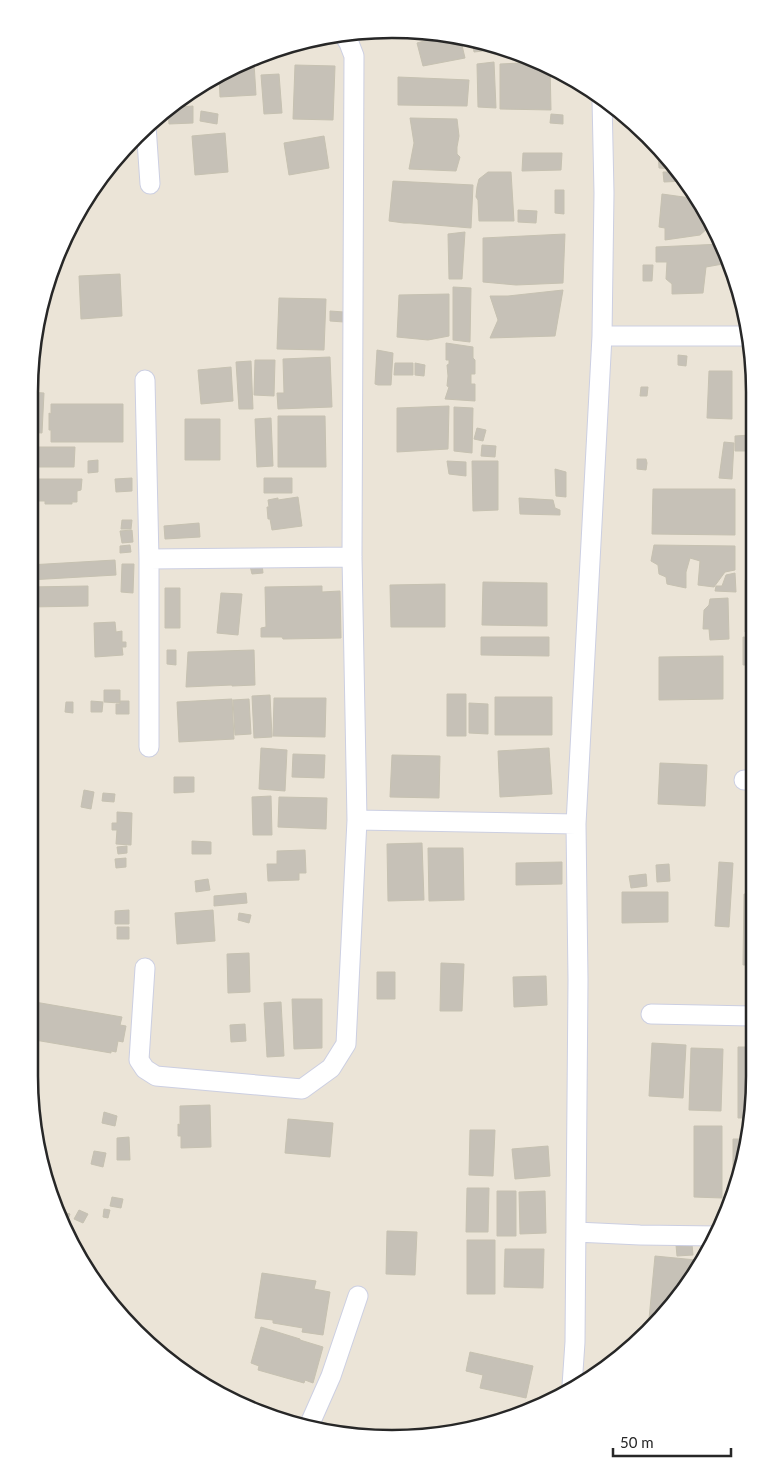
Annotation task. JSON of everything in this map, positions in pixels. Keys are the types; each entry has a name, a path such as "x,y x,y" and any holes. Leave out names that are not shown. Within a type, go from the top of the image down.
{"street":[{"path":"145,968 138,1060 145,1069 156,1076 302,1089 331,1068 346,1044 357,820 352,557 354,56 348,41"},
{"path":"572,1380 575,1342 578,990 576,824 602,336 604,193 602,107"},
{"path":"147,136 150,184"},
{"path":"602,336 741,336"},
{"path":"145,380 149,559 149,747"},
{"path":"149,559 352,557"},
{"path":"357,820 576,824"},
{"path":"651,1014 746,1016"},
{"path":"576,1232 707,1236"},
{"path":"311,1421 331,1376 358,1296"}],"building":[{"path":"429,40 462,44 465,58 423,66 417,43"},
{"path":"473,47 485,51 474,52"},
{"path":"494,62 496,108 478,107 477,64"},
{"path":"524,63 550,75 551,110 500,109 500,64"},
{"path":"254,65 256,95 220,97 219,83"},
{"path":"295,65 335,66 333,120 293,119"},
{"path":"279,74 282,113 264,114 261,75"},
{"path":"398,77 469,80 467,106 398,105"},
{"path":"193,106 193,123 169,124 169,117 182,107"},
{"path":"201,111 218,114 217,124 200,121"},
{"path":"551,114 563,115 563,124 550,123"},
{"path":"410,118 457,119 459,136 457,154 460,157 456,171 409,169 414,143"},
{"path":"225,133 228,172 195,175 192,136"},
{"path":"324,136 329,168 289,175 284,143"},
{"path":"523,153 562,153 561,170 522,171"},
{"path":"658,159 666,168 659,168"},
{"path":"488,172 511,172 514,221 479,221 478,200 476,197 477,187 479,179"},
{"path":"663,172 669,172 676,181 664,182"},
{"path":"393,181 473,185 471,228 389,221"},
{"path":"555,190 564,190 564,214 555,213"},
{"path":"662,194 688,198 706,230 700,235 665,240 665,228 659,227"},
{"path":"518,210 537,211 536,223 518,222"},
{"path":"465,232 462,279 449,279 448,234"},
{"path":"565,234 563,283 516,285 483,282 483,238"},
{"path":"713,244 722,264 706,267 703,293 672,294 672,284 666,279 667,262 656,262 656,247"},
{"path":"643,265 653,265 652,281 643,281"},
{"path":"120,274 122,316 81,319 79,276"},
{"path":"453,287 471,288 470,342 453,340"},
{"path":"563,290 555,336 490,338 498,320 490,296"},
{"path":"449,294 449,336 428,340 397,337 399,295"},
{"path":"279,298 326,299 324,350 277,349"},
{"path":"330,311 344,312 344,322 330,321"},
{"path":"446,343 473,347 475,374 471,374 471,384 475,384 475,401 445,399 449,387 447,386 447,365 449,360 446,360"},
{"path":"377,350 393,353 391,385 375,384"},
{"path":"678,355 687,356 686,366 678,365"},
{"path":"330,357 332,407 278,409 277,393 284,393 283,359"},
{"path":"255,360 275,360 274,396 254,395"},
{"path":"251,361 253,409 239,409 236,362"},
{"path":"395,363 413,363 413,375 394,375"},
{"path":"415,363 425,365 424,376 415,375"},
{"path":"231,367 233,401 201,404 198,370"},
{"path":"709,371 732,371 732,419 707,418"},
{"path":"641,387 648,387 647,396 640,396"},
{"path":"38,393 44,393 42,433 38,433"},
{"path":"51,404 123,404 123,442 51,442 49,413 51,414"},
{"path":"449,406 448,449 397,452 397,408"},
{"path":"454,407 473,408 472,453 454,451"},
{"path":"278,416 325,416 326,467 278,467"},
{"path":"271,418 273,466 257,467 255,419"},
{"path":"185,419 220,419 220,460 185,460"},
{"path":"477,428 486,430 483,441 474,439"},
{"path":"746,435 746,451 735,451 735,436"},
{"path":"724,442 734,443 732,479 719,478"},
{"path":"482,445 496,446 495,457 481,456"},
{"path":"38,447 75,447 74,467 38,467"},
{"path":"637,459 646,459 646,470 637,469"},
{"path":"98,460 98,472 88,473 88,461"},
{"path":"447,461 466,462 466,476 449,474"},
{"path":"472,461 498,461 498,510 473,511"},
{"path":"555,469 566,472 566,497 556,496"},
{"path":"132,478 132,491 116,492 115,479"},
{"path":"264,478 292,478 292,493 264,493"},
{"path":"38,479 82,479 81,490 77,491 77,502 72,502 72,504 45,504 45,501 38,501"},
{"path":"653,489 735,489 735,535 652,534"},
{"path":"298,497 302,526 272,530 270,519 268,519 268,500"},
{"path":"519,498 553,500 555,508 560,510 560,515 520,514"},
{"path":"122,520 132,520 131,529 121,529"},
{"path":"199,523 200,537 165,539 164,526"},
{"path":"132,530 133,542 122,543 120,531"},
{"path":"130,545 131,552 120,553 120,546"},
{"path":"654,545 735,546 735,570 725,572 714,587 698,585 700,561 690,558 686,572 686,588 667,584 666,577 659,574 658,565 651,561"},
{"path":"115,560 116,575 38,579 38,564"},
{"path":"122,564 134,564 133,593 121,592"},
{"path":"262,564 263,573 252,574 250,566"},
{"path":"735,573 736,592 715,591 716,586 722,586 726,575"},
{"path":"745,580 746,632 745,632"},
{"path":"483,582 547,583 547,626 482,625"},
{"path":"445,584 445,627 391,627 390,585"},
{"path":"88,586 88,606 38,607 38,587"},
{"path":"322,586 322,592 340,591 341,638 283,639 282,637 261,637 261,628 266,627 265,587"},
{"path":"165,588 180,588 180,628 165,628"},
{"path":"221,593 242,594 238,635 217,633"},
{"path":"728,598 729,639 710,640 709,629 703,629 704,610 709,605 710,599"},
{"path":"115,622 116,632 122,631 122,642 126,642 126,647 122,647 123,655 95,657 94,623"},
{"path":"481,637 549,637 549,656 481,655"},
{"path":"743,637 746,637 746,665 743,665"},
{"path":"167,650 176,650 176,665 167,664"},
{"path":"254,650 255,685 186,687 188,652"},
{"path":"723,656 723,699 659,700 659,657"},
{"path":"104,690 120,690 120,703 104,702"},
{"path":"447,694 466,694 466,736 447,736"},
{"path":"270,695 272,737 254,738 252,696"},
{"path":"495,697 552,697 552,735 495,735"},
{"path":"274,698 326,698 325,737 273,736"},
{"path":"232,699 234,739 179,742 177,702"},
{"path":"249,699 251,734 235,735 233,700"},
{"path":"91,701 103,702 102,712 91,712"},
{"path":"120,701 129,701 129,714 116,714 116,704 120,704"},
{"path":"66,702 73,702 73,713 65,712"},
{"path":"469,703 488,704 488,734 469,733"},
{"path":"261,748 287,750 285,791 259,789"},
{"path":"549,748 552,794 500,797 498,751"},
{"path":"293,754 325,755 324,778 292,777"},
{"path":"392,755 440,756 439,798 390,797"},
{"path":"660,763 707,765 705,806 658,804"},
{"path":"174,777 194,777 194,792 174,793"},
{"path":"84,790 94,792 91,809 81,807"},
{"path":"103,793 115,794 114,802 102,801"},
{"path":"271,796 272,835 253,835 252,797"},
{"path":"279,797 327,798 326,829 278,827"},
{"path":"117,812 132,813 131,845 116,844 117,830 112,830 112,823 117,823"},
{"path":"192,841 211,842 211,854 192,854"},
{"path":"422,843 424,900 388,901 387,844"},
{"path":"127,846 127,853 118,854 117,847"},
{"path":"428,848 463,848 464,900 429,901"},
{"path":"305,850 306,873 299,873 299,880 268,881 267,864 277,864 277,851"},
{"path":"126,858 126,867 116,868 115,859"},
{"path":"562,862 562,884 516,885 516,863"},
{"path":"719,862 733,863 729,927 715,926"},
{"path":"669,864 670,881 657,882 656,865"},
{"path":"646,874 647,886 631,888 629,876"},
{"path":"208,879 210,890 196,892 195,881"},
{"path":"622,892 668,892 668,922 622,923"},
{"path":"246,893 247,903 214,906 214,896"},
{"path":"744,894 746,894 746,965 743,965"},
{"path":"129,910 129,924 115,924 115,911"},
{"path":"213,910 215,941 177,944 175,913"},
{"path":"239,913 251,915 249,923 238,920"},
{"path":"117,927 129,927 129,939 117,939"},
{"path":"249,953 250,992 228,993 227,954"},
{"path":"441,963 464,964 462,1011 440,1011"},
{"path":"377,972 395,972 395,999 377,999"},
{"path":"546,976 547,1005 514,1007 513,977"},
{"path":"292,999 322,999 322,1048 294,1049"},
{"path":"281,1002 284,1056 267,1057 264,1003"},
{"path":"38,1003 122,1017 120,1025 126,1026 123,1042 118,1041 116,1052 111,1051 111,1053 38,1041"},
{"path":"245,1024 246,1041 231,1042 230,1025"},
{"path":"652,1043 686,1045 683,1098 649,1096"},
{"path":"738,1047 746,1047 745,1100 743,1118 738,1118"},
{"path":"691,1048 723,1049 721,1111 689,1110"},
{"path":"210,1105 211,1147 181,1148 181,1136 178,1136 180,1106"},
{"path":"104,1112 117,1116 115,1126 102,1123"},
{"path":"288,1119 333,1123 330,1157 285,1153"},
{"path":"694,1126 722,1126 722,1198 694,1197"},
{"path":"470,1130 495,1130 493,1176 469,1175"},
{"path":"129,1137 130,1160 117,1160 117,1138"},
{"path":"733,1139 740,1139 739,1146 733,1168"},
{"path":"548,1146 550,1176 515,1179 512,1149"},
{"path":"94,1151 106,1153 103,1167 91,1164"},
{"path":"467,1188 489,1188 488,1232 466,1232"},
{"path":"497,1191 516,1191 516,1236 497,1236"},
{"path":"545,1191 546,1233 520,1234 519,1192"},
{"path":"112,1197 123,1199 121,1208 110,1206"},
{"path":"104,1209 110,1210 108,1218 103,1217"},
{"path":"79,1210 88,1214 83,1223 74,1219"},
{"path":"64,1212 70,1214 68,1220"},
{"path":"387,1231 417,1232 415,1275 386,1274"},
{"path":"467,1240 495,1240 495,1294 467,1294"},
{"path":"692,1244 693,1255 677,1256 676,1245"},
{"path":"505,1249 544,1249 543,1288 504,1287"},
{"path":"655,1256 694,1260 672,1292 649,1319"},
{"path":"262,1273 316,1281 314,1289 330,1292 323,1335 302,1332 303,1328 273,1323 273,1320 255,1318"},
{"path":"261,1327 323,1347 313,1383 305,1380 304,1383 258,1370 259,1366 251,1363"},
{"path":"470,1352 533,1366 526,1398 480,1388 483,1375 466,1371"}]}
